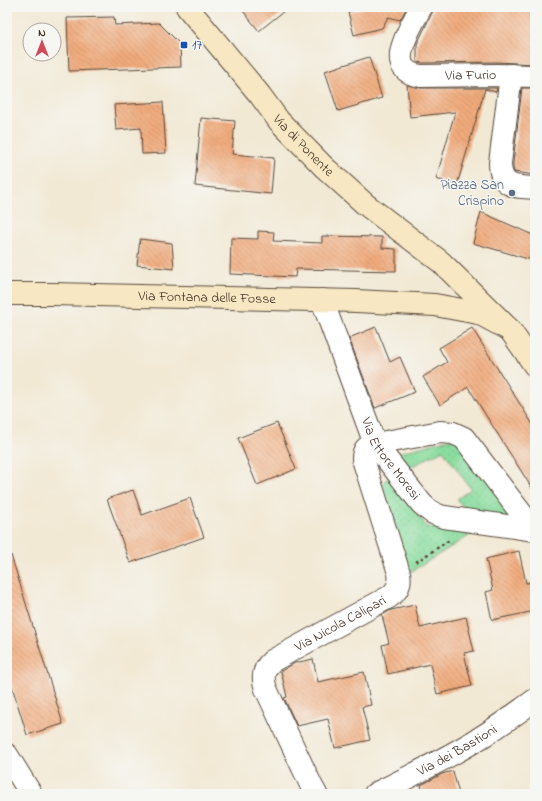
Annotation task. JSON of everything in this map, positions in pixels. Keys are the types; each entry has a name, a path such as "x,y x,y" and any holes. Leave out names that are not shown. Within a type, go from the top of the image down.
{"main road":[{"name":"Via di Ponente","path":"187,7 260,95 279,121 310,154 365,204 441,262"},
{"name":"Via Fontana delle Fosse","path":"407,304 437,296 445,291 448,282 441,262"},
{"name":"Via Fontana delle Fosse","path":"441,262 510,330 535,366"},
{"name":"Via Fontana delle Fosse","path":"7,294 322,300 435,305 478,313 510,330"}],"street":[{"name":"Via Furio","path":"421,7 403,43 401,63 408,73 416,76 535,76"},
{"path":"511,75 500,163 501,174 508,184 535,188"},
{"name":"Via Ettore Moresi","path":"322,300 375,444 421,503 428,510 438,516 535,530"},
{"path":"375,444 440,432 459,435 467,442 535,530"},
{"name":"Via Nicola Calipari","path":"316,794 266,690 264,672 269,664 276,659 393,594 399,587 399,573 363,460 363,455 366,448 375,444"},
{"name":"Via dei Bastioni","path":"375,794 470,744 535,700"},
{"path":"7,755 32,794"}],"path":[{"path":"399,573 452,539"}],"green space":[{"path":"457,437 515,513 508,519 467,512 457,499 471,489 443,450 405,470 391,455"},
{"path":"389,477 427,527 475,532 409,573 378,486"}],"building":[{"path":"240,7 289,7 259,31"},
{"path":"366,7 407,7 400,20 388,17 382,28 354,35 348,12"},
{"path":"433,7 535,7 535,64 496,62 417,62 417,44 432,13"},
{"path":"114,17 115,25 159,23 180,44 181,67 69,71 67,18"},
{"path":"369,57 382,98 338,111 325,71"},
{"path":"407,85 421,88 497,88 496,92 485,89 457,185 436,179 455,112 410,117"},
{"path":"522,88 535,88 535,175 514,172 513,168"},
{"path":"163,102 166,153 142,154 141,128 116,130 114,105"},
{"path":"201,118 235,121 232,154 274,158 271,194 195,186"},
{"path":"481,212 535,236 535,261 473,243"},
{"path":"258,231 274,232 273,241 322,243 322,236 382,237 382,248 396,249 396,271 296,269 295,277 230,274 231,238 258,239"},
{"path":"140,239 172,243 174,269 137,265"},
{"path":"376,327 390,362 400,357 415,392 375,408 349,338"},
{"path":"472,328 535,428 535,493 468,387 440,405 423,377 447,362 439,348"},
{"path":"277,423 296,469 257,485 238,438"},
{"path":"133,490 142,515 190,498 204,537 130,563 107,499"},
{"path":"519,551 526,583 535,582 535,611 492,620 486,592 493,590 486,559"},
{"path":"11,555 63,724 27,735 7,670 7,556"},
{"path":"415,605 420,628 466,617 474,651 464,653 472,686 437,694 430,664 388,674 382,645 389,643 382,615 391,610"},
{"path":"313,659 318,682 364,672 371,705 362,707 370,740 335,748 328,719 297,726 284,698 287,697 281,671 295,663"},
{"path":"453,771 459,794 423,794 421,785 442,774"}],"place":[{"name":"17","path":"184,45"},
{"name":"Piazza San Crispino","path":"512,193"}]}
